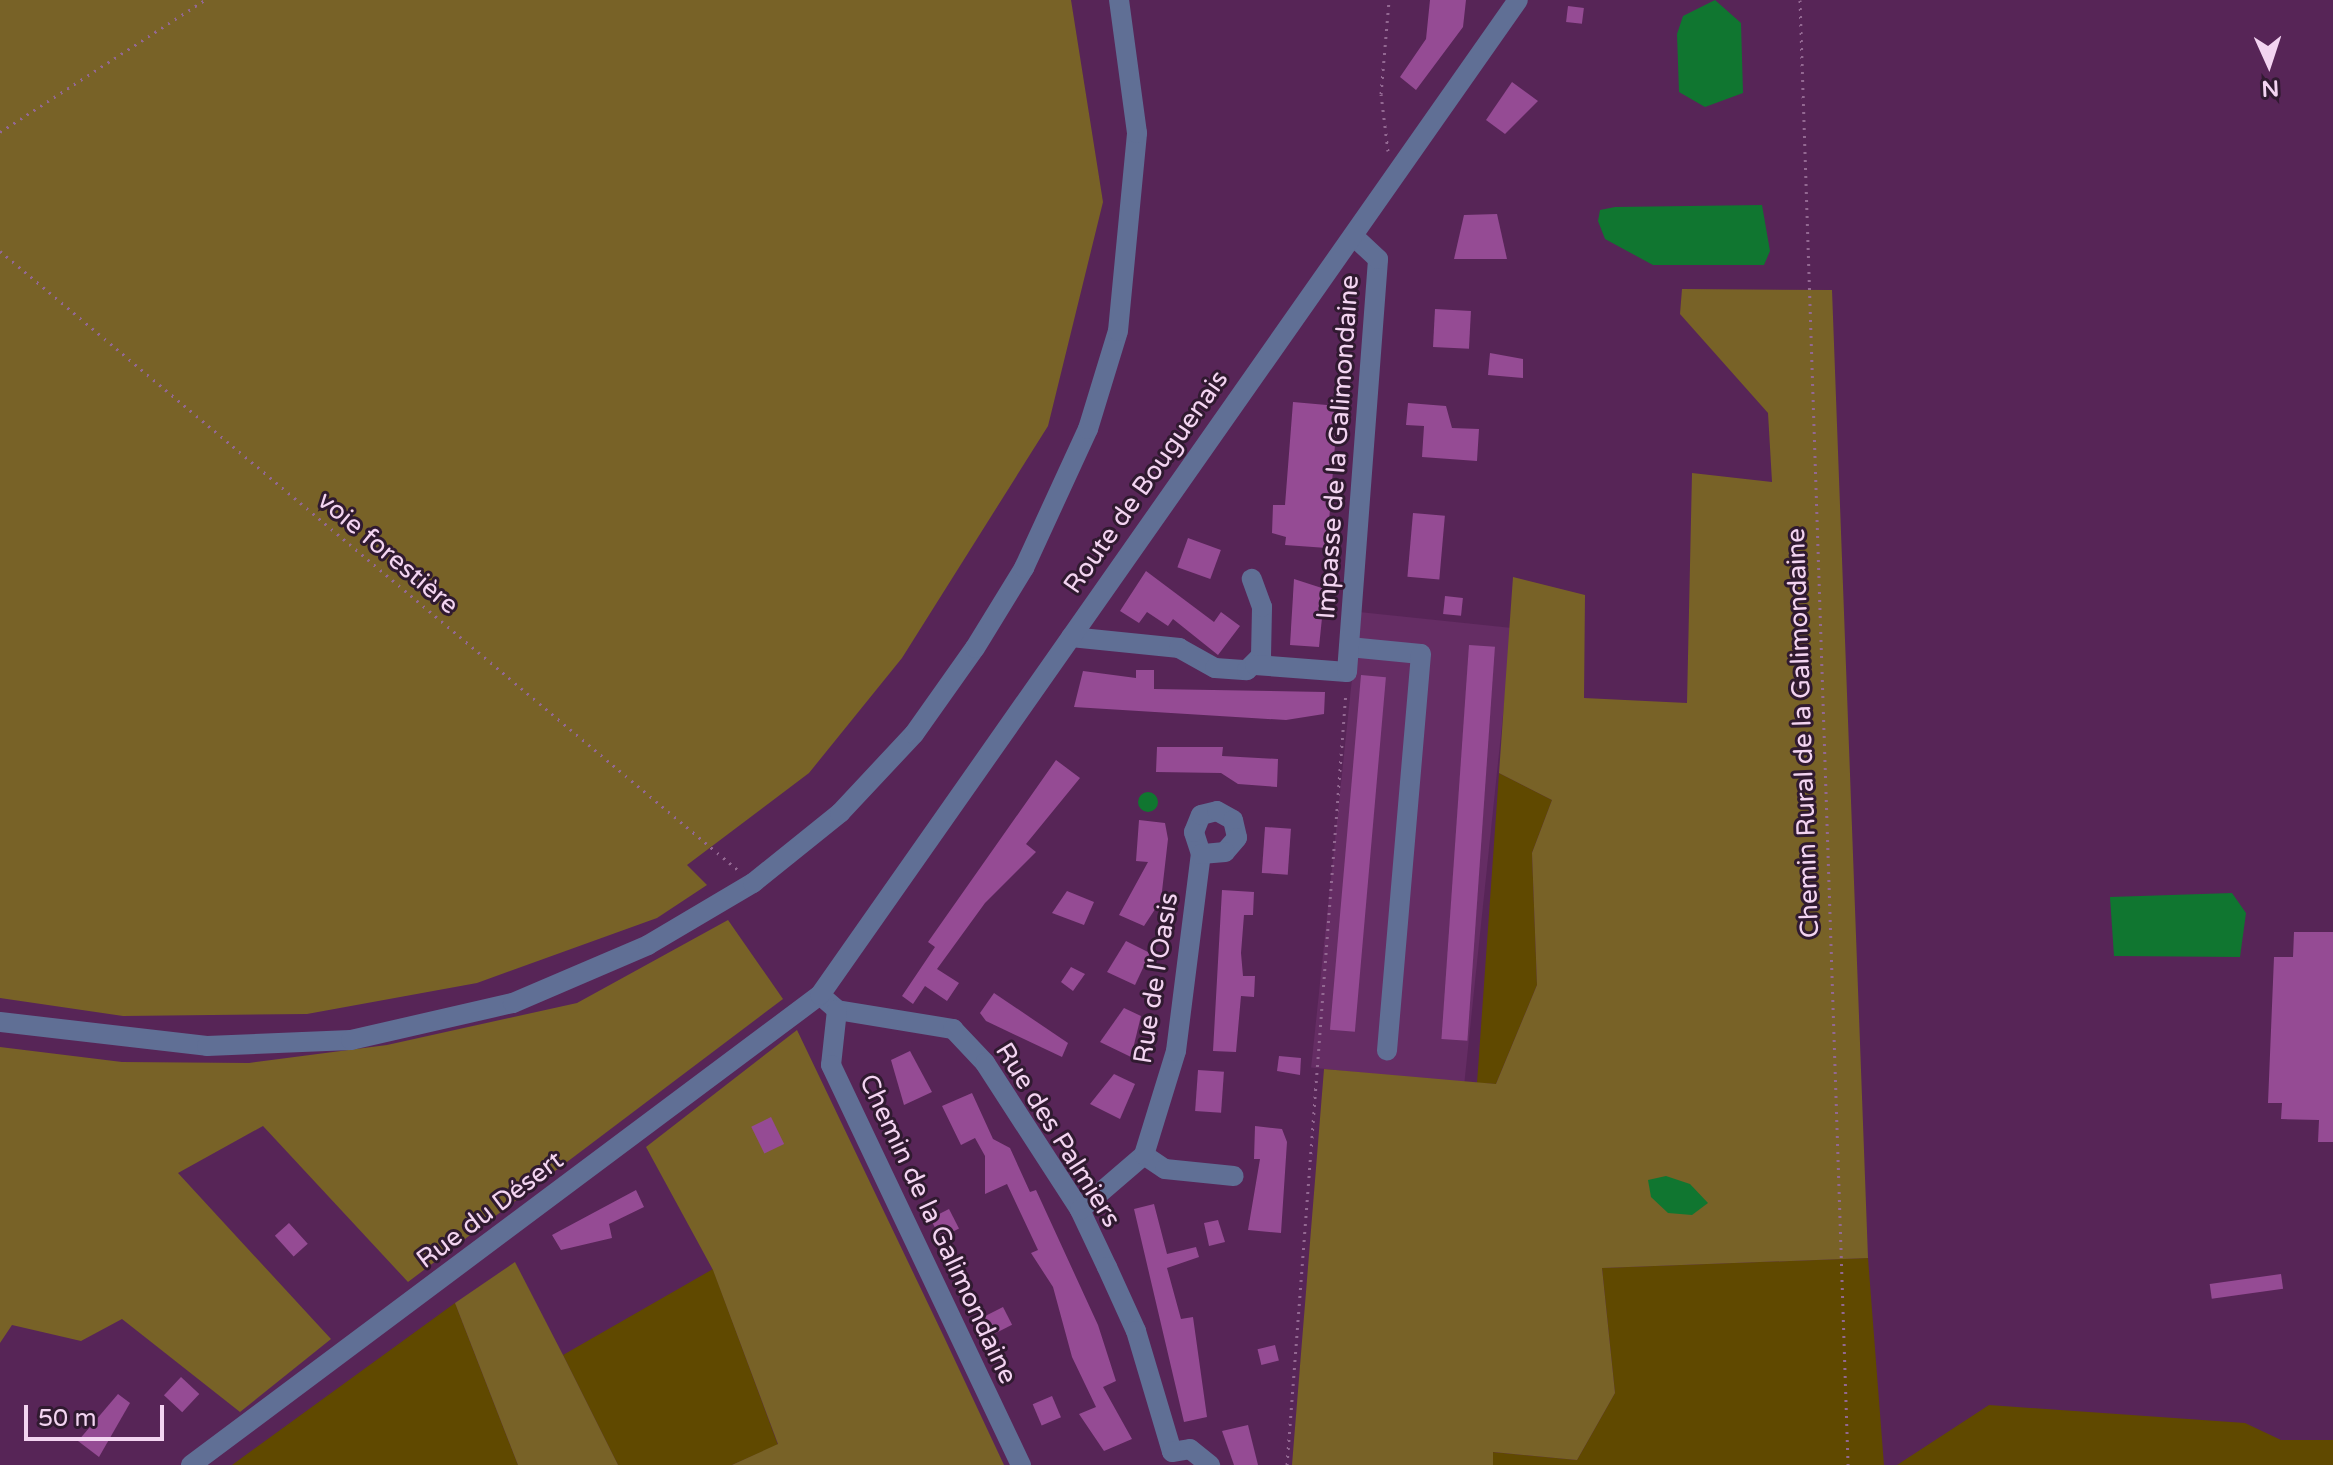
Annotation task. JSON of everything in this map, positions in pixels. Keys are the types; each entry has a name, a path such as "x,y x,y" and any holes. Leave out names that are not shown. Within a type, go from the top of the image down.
{"street":[{"path":"0,1022 207,1046 351,1040 513,1003 648,945 753,883 840,813 914,734 1024,568 1088,429 1118,331 1137,133 1119,0"},
{"name":"Route de Bouguenais","path":"820,995 1518,0"},
{"name":"Impasse de la Galimondaine","path":"1347,672 1378,259 1353,236"},
{"path":"1252,579 1262,607 1255,665"},
{"path":"1071,637 1179,648 1226,670 1255,665 1347,672"},
{"path":"1349,647 1421,654 1387,1051"},
{"name":"Rue de l'Oasis","path":"1144,1155 1176,1051 1201,854"},
{"path":"820,995 837,1010"},
{"name":"Rue du Désert","path":"191,1465 820,995"},
{"name":"Rue des Palmiers","path":"837,1010 935,1024 966,1040 1080,1210 1136,1331 1169,1458 1190,1449 1210,1465"},
{"name":"Chemin de la Galimondaine","path":"837,1010 831,1065 1021,1465"},
{"path":"1080,1210 1144,1155 1165,1169 1234,1176"}],"path":[{"path":"0,132 205,0"},
{"path":"1389,0 1381,94 1393,176"},
{"name":"Chemin Rural de la Galimondaine","path":"1800,0 1848,1465"},
{"name":"voie forestière","path":"0,251 753,883"},
{"path":"1287,1465 1347,672"}],"shaded area":[{"path":"0,0 1071,0 1103,202 1048,426 902,658 809,773 687,865 707,885 657,918 477,983 307,1014 123,1016 0,998"},
{"path":"1715,0 1741,23 1743,93 1705,107 1679,92 1677,34 1683,16"},
{"path":"1762,205 1770,251 1764,265 1653,265 1605,239 1598,221 1600,210 1615,207"},
{"path":"1682,289 1832,290 1868,1258 1602,1268 1615,1393 1577,1460 1493,1452 1493,1465 1292,1465 1324,1069 1496,1084 1537,985 1532,853 1552,800 1499,773 1513,577 1585,595 1584,698 1687,703 1692,473 1772,482 1768,413 1680,314"},
{"path":"1359,612 1512,628 1464,1084 1311,1067"},
{"path":"1499,773 1552,800 1532,853 1537,985 1496,1084 1477,1083"},
{"path":"1144,792 1152,792 1158,802 1152,812 1144,812 1138,806 1138,798"},
{"path":"2232,893 2246,913 2240,957 2114,956 2110,897"},
{"path":"728,920 783,999 408,1282 263,1126 178,1173 331,1339 240,1412 122,1319 81,1341 12,1325 0,1343 0,1047 122,1062 249,1063 387,1045 577,1003"},
{"path":"797,1030 1004,1465 732,1465 778,1444 713,1270 646,1147"},
{"path":"1666,1176 1690,1184 1708,1203 1692,1215 1668,1213 1651,1197 1648,1180"},
{"path":"1868,1258 1884,1465 1493,1465 1492,1452 1577,1460 1615,1393 1602,1268"},
{"path":"515,1262 618,1465 518,1465 455,1303"},
{"path":"713,1269 778,1445 732,1465 618,1465 563,1355"},
{"path":"455,1303 518,1465 232,1465"},
{"path":"1989,1405 2245,1423 2281,1440 2333,1440 2333,1465 1897,1465"}],"building":[{"path":"1430,0 1466,0 1463,27 1416,90 1400,77 1426,39"},
{"path":"1568,6 1584,8 1582,24 1566,22"},
{"path":"1512,82 1538,101 1505,134 1486,120"},
{"path":"1497,214 1507,259 1454,259 1464,215"},
{"path":"1435,309 1471,311 1469,349 1433,347"},
{"path":"1490,353 1523,359 1523,378 1488,375"},
{"path":"1293,402 1338,406 1327,548 1285,545 1286,537 1272,533 1273,505 1285,505"},
{"path":"1408,403 1446,406 1452,428 1479,429 1477,461 1422,457 1424,426 1406,425"},
{"path":"1413,513 1445,516 1439,580 1407,577"},
{"path":"1188,538 1221,550 1210,579 1177,567"},
{"path":"1146,571 1214,622 1221,612 1240,626 1218,655 1173,619 1168,626 1147,612 1139,623 1120,611"},
{"path":"1294,579 1325,589 1319,647 1290,645"},
{"path":"1445,596 1463,598 1461,616 1443,614"},
{"path":"1469,645 1495,647 1467,1041 1441,1039"},
{"path":"1136,670 1154,670 1154,689 1325,692 1324,714 1286,720 1074,707 1083,671 1136,678"},
{"path":"1361,675 1386,677 1355,1032 1330,1030"},
{"path":"1157,747 1223,747 1222,756 1278,759 1277,787 1238,784 1221,773 1156,772"},
{"path":"1056,760 1080,778 1026,844 1036,852 985,903 937,969 959,983 947,1001 925,986 913,1004 902,996 935,947 928,942"},
{"path":"1139,820 1165,823 1168,839 1161,900 1144,926 1119,915 1148,862 1136,861"},
{"path":"1265,827 1291,829 1288,875 1262,873"},
{"path":"1222,890 1254,892 1253,915 1244,915 1241,953 1243,976 1255,976 1254,997 1241,996 1236,1052 1213,1051"},
{"path":"1067,891 1094,902 1084,925 1052,913"},
{"path":"2294,932 2333,932 2333,1142 2318,1142 2319,1120 2281,1119 2282,1103 2268,1103 2274,957 2293,957"},
{"path":"1126,941 1150,953 1135,985 1107,972"},
{"path":"1071,967 1085,974 1073,991 1061,982"},
{"path":"994,993 1068,1043 1062,1057 986,1021 980,1013"},
{"path":"1124,1008 1141,1016 1131,1057 1100,1042"},
{"path":"910,1051 932,1092 904,1105 891,1060"},
{"path":"1279,1056 1301,1058 1300,1075 1277,1071"},
{"path":"1198,1070 1224,1072 1221,1113 1195,1111"},
{"path":"1114,1074 1135,1084 1120,1119 1090,1104"},
{"path":"972,1093 993,1139 1010,1148 1030,1192 1036,1190 1098,1325 1116,1381 1103,1387 1132,1439 1104,1451 1079,1414 1096,1407 1072,1357 1053,1287 1031,1253 1038,1250 1007,1184 985,1194 985,1156 975,1138 961,1145 942,1106"},
{"path":"771,1117 784,1144 764,1154 751,1127"},
{"path":"1255,1126 1282,1129 1287,1142 1281,1233 1248,1230 1260,1159 1254,1159"},
{"path":"636,1190 644,1207 609,1224 612,1238 561,1250 552,1235"},
{"path":"1154,1204 1167,1254 1196,1247 1199,1257 1167,1268 1181,1319 1193,1317 1207,1417 1184,1422 1134,1209"},
{"path":"949,1209 959,1229 940,1238 930,1219"},
{"path":"1218,1220 1225,1242 1209,1246 1204,1223"},
{"path":"289,1223 308,1244 294,1257 275,1236"},
{"path":"2281,1274 2283,1289 2212,1299 2210,1284"},
{"path":"1003,1307 1012,1325 993,1334 984,1317"},
{"path":"1275,1345 1279,1361 1261,1365 1258,1349"},
{"path":"181,1377 199,1394 182,1412 164,1395"},
{"path":"118,1394 130,1403 99,1457 78,1441"},
{"path":"1052,1396 1061,1417 1042,1425 1033,1404"},
{"path":"1248,1425 1258,1465 1234,1465 1222,1431"}]}
